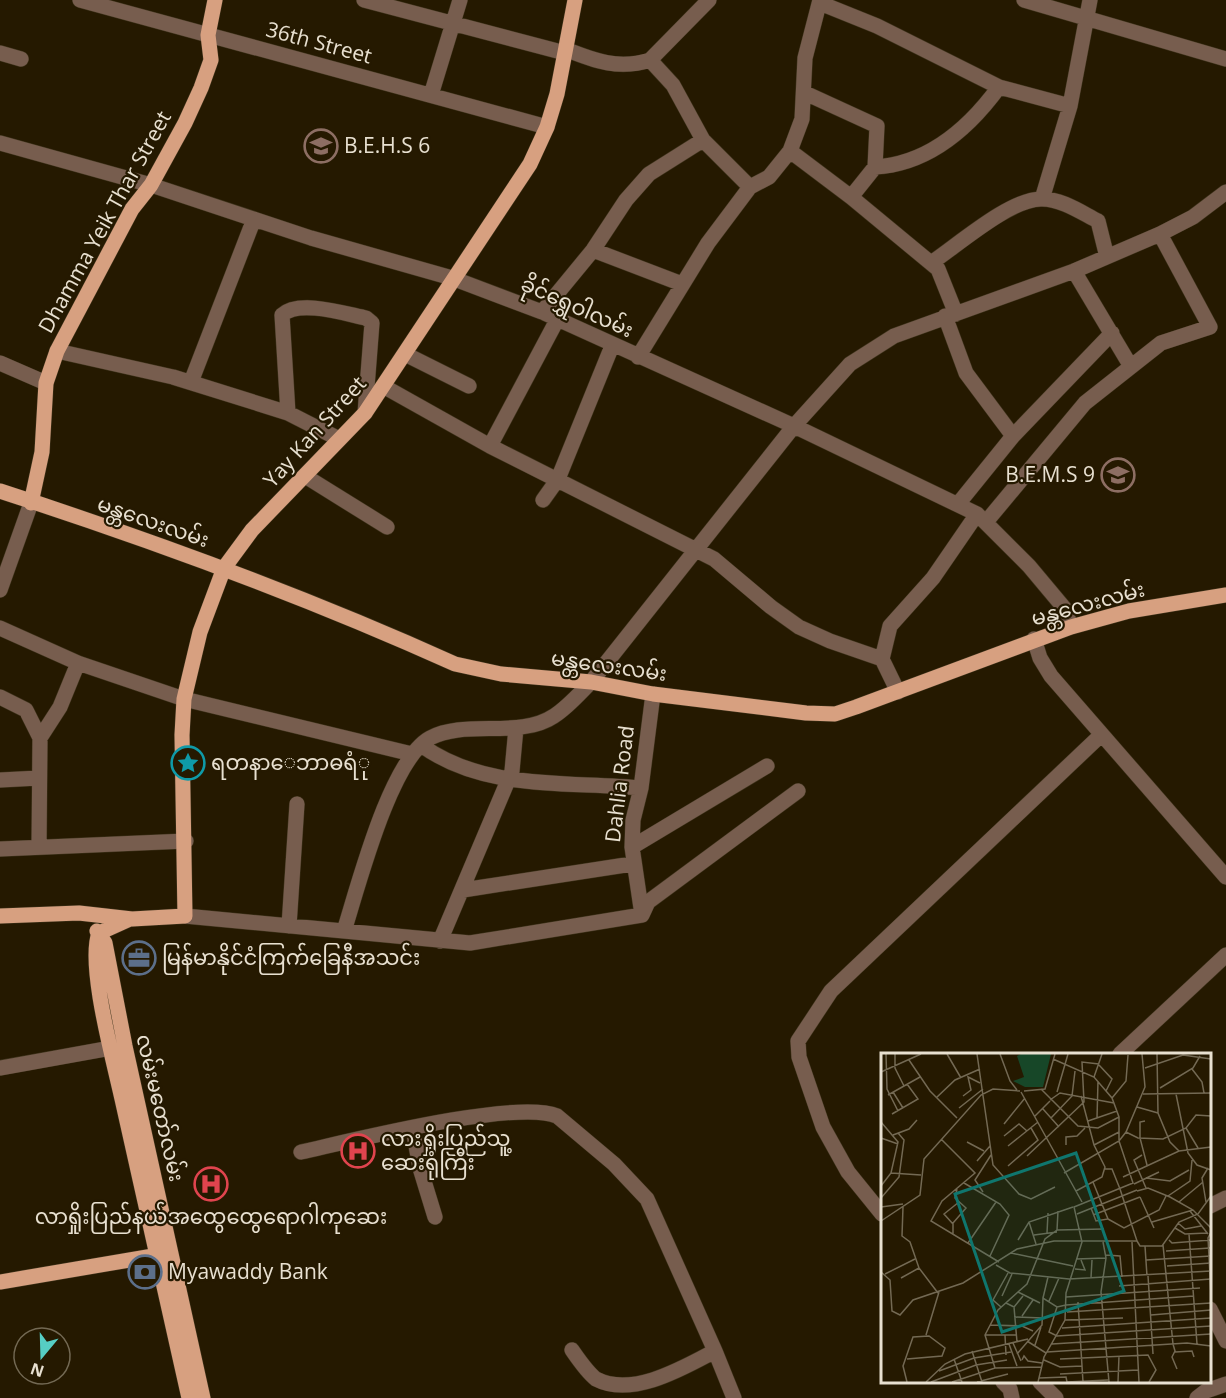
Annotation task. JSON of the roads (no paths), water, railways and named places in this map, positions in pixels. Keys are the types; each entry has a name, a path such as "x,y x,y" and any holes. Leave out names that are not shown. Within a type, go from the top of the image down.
{"main road":[{"name":"Dhamma Yeik Thar Street","path":"31,502 42,452 46,383 57,351 132,209 151,185 201,88 211,60 208,35 215,0"},
{"name":"Yay Kan Street","path":"185,916 186,841 182,735 184,699 200,632 224,568 252,531 365,413 452,278 530,164 547,127 576,0"},
{"name":"မန္တလေးလမ်း","path":"0,491 224,568 311,602 455,664 501,674 591,682 653,694 835,714 1071,627 1129,611 1226,595"},
{"path":"0,916 79,913 132,919 185,916"},
{"path":"79,913 99,933 132,919"},
{"name":"လမ်းမတော်လမ်း","path":"99,933 94,945 95,961 118,1046 192,1389 203,1398"},
{"path":"0,1282 164,1254"}],"street":[{"name":"36th Street","path":"80,0 547,127"},
{"path":"364,0 453,25 565,51 603,64 632,66 650,60 709,0"},
{"path":"431,95 460,0"},
{"path":"1024,0 1086,20 1226,59"},
{"path":"1042,199 1070,106 1090,0"},
{"path":"638,357 682,284 750,187 769,177 790,152 802,119 805,58 820,1 877,26 999,87 1070,106"},
{"path":"0,53 21,59"},
{"path":"650,60 673,85 704,140 750,187"},
{"path":"875,167 897,166 946,143 981,112 999,87"},
{"path":"805,93 876,126 875,167 851,197"},
{"path":"542,312 594,250 626,200 649,174 704,140"},
{"name":"ခိုင်ရွှေဝါလမ်း","path":"0,143 151,185 311,238 452,278 542,312 612,346 794,426 958,504 981,518 1065,609 1071,627"},
{"path":"790,152 851,197 938,269 966,373 1013,436"},
{"path":"344,931 378,826 416,749 431,737 459,730 516,728 554,717 591,682 794,426 850,364 894,336 1074,270 1160,234 1193,217 1226,192"},
{"path":"931,263 1010,207 1042,199 1064,204 1098,221 1107,257"},
{"path":"191,382 254,219"},
{"path":"898,692 882,659 890,626 933,578 981,518 1085,403 1130,365 1161,343 1210,327 1160,234"},
{"path":"594,250 682,284"},
{"path":"1074,270 1130,365"},
{"path":"288,413 282,315 288,311 314,308 366,318 372,323 365,413"},
{"path":"490,446 557,320"},
{"path":"958,504 1013,436 1112,333"},
{"path":"543,500 558,478 612,346"},
{"path":"57,351 191,382 288,413 339,439"},
{"path":"405,354 470,386"},
{"path":"0,363 46,383"},
{"path":"383,386 490,446 558,478 714,559 771,607 799,627 830,641 882,659"},
{"path":"305,476 387,527"},
{"path":"0,590 31,502"},
{"path":"0,628 78,663 184,699 416,749 460,768 509,779 546,784 592,784 641,788"},
{"path":"1034,639 1040,658 1051,676 1226,877"},
{"path":"40,738 60,707 78,663"},
{"name":"Dahlia Road","path":"642,915 632,864 633,820 641,788 653,694"},
{"path":"0,698 26,710 40,738 39,847"},
{"path":"440,941 512,771 516,728"},
{"path":"879,1206 848,1172 823,1127 799,1057 798,1041 831,991 1101,735"},
{"path":"632,847 767,766"},
{"path":"0,780 39,778"},
{"path":"185,916 470,943 642,915 648,902 798,791"},
{"path":"289,926 297,804"},
{"path":"0,849 186,841"},
{"path":"463,890 632,864"},
{"path":"1121,1053 1226,955"},
{"path":"0,1068 118,1046"},
{"path":"301,1152 509,1112 549,1113 557,1116 614,1164 647,1199 734,1398"},
{"path":"413,1129 420,1168 435,1217"},
{"path":"1211,1205 1226,1198"},
{"path":"1217,1314 1226,1341"},
{"path":"572,1350 596,1380 626,1390 651,1385 715,1351"},
{"path":"1005,1383 1010,1389 1012,1398"},
{"path":"1041,1383 1056,1398"},
{"path":"1197,1398 1206,1391 1226,1384"}],"place":[{"name":"B.E.H.S 6","path":"321,146"},
{"name":"B.E.M.S 9","path":"1118,475"},
{"name":"ရတနာေဘာဓရံု","path":"188,763"},
{"name":"မြန်မာနိုင်ငံကြက်ခြေနီအသင်း","path":"139,958"},
{"name":"လားရှိုးပြည်သူ့ ဆေးရုံကြီး","path":"358,1151"},
{"name":"လာရှိုးပြည်နယ်အထွေထွေရောဂါကုဆေး","path":"211,1184"},
{"name":"Myawaddy Bank","path":"145,1272"}]}
